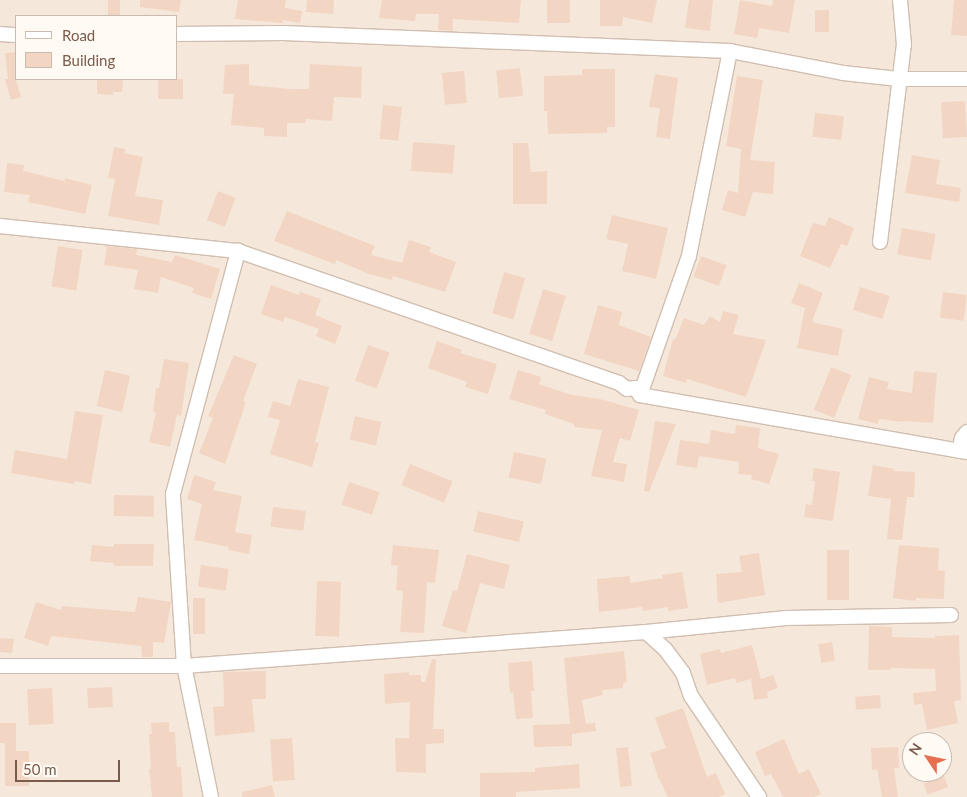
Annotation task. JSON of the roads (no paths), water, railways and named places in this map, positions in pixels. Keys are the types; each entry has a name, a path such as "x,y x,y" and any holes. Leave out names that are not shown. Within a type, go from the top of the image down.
{"street":[{"path":"880,242 904,45 900,0"},
{"path":"178,34 283,33 730,51 843,73 899,79 967,79"},
{"path":"0,34 15,35"},
{"path":"640,396 689,256 730,51"},
{"path":"0,226 238,251 619,383 627,389 635,388 640,396 963,452 962,438 967,432"},
{"path":"211,797 184,666 172,494 238,251"},
{"path":"0,666 184,666 646,632 786,618 951,615"},
{"path":"646,632 665,649 683,673 691,696 759,797"}]}
